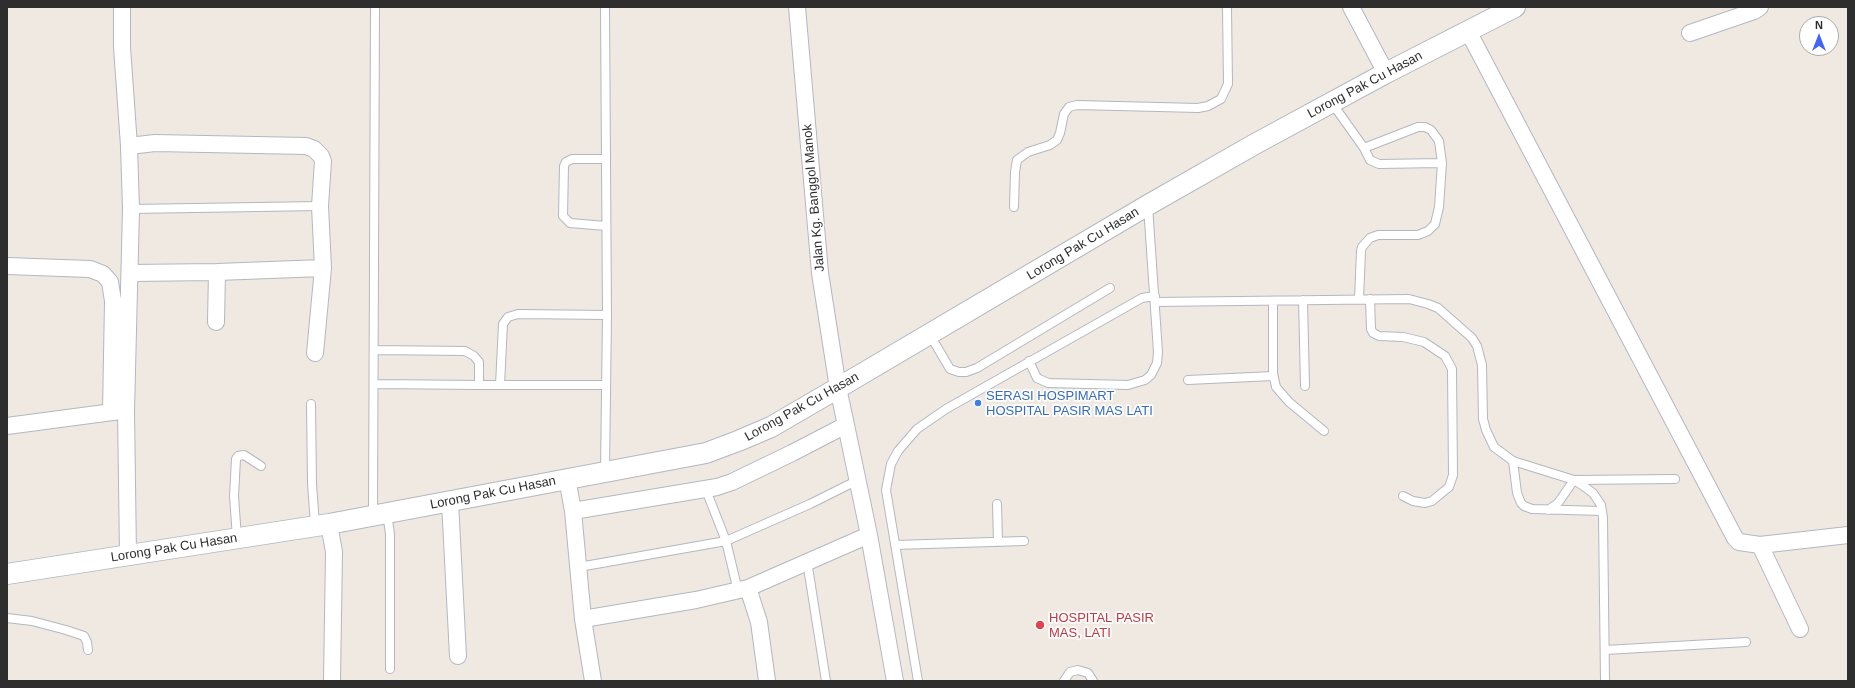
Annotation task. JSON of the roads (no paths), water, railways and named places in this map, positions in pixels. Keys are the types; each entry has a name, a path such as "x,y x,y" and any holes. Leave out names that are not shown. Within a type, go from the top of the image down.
{"street":[{"path":"122,7 122,47 129,146 131,209 130,273 120,300 119,411 128,554"},
{"name":"Jalan Kg. Banggol Manok","path":"798,7 820,273 838,388 869,535 894,681"},
{"path":"1350,7 1386,73"},
{"name":"Lorong Pak Cu Hasan","path":"7,574 322,525 450,502 568,478 706,453 738,441 771,426 838,388 1148,205 1255,144 1386,73 1514,7"},
{"path":"1690,33 1754,11 1760,7"},
{"path":"1468,31 1733,535 1740,542 1760,545 1848,535"},
{"path":"129,146 155,143 310,146 321,156 323,161 320,206 323,268 315,353"},
{"path":"7,266 83,268 98,271 110,282 120,300"},
{"path":"130,273 217,272 323,268"},
{"path":"216,322 217,272"},
{"path":"7,426 119,411"},
{"path":"573,511 706,490 732,482 846,425"},
{"path":"568,478 573,511 583,619 593,681"},
{"path":"450,502 458,656"},
{"path":"322,525 334,552 332,681"},
{"path":"583,619 696,600 743,589 869,535"},
{"path":"1760,545 1800,628"},
{"path":"743,589 759,622 767,681"}],"lane":[{"path":"375,7 375,384 380,514 390,534 390,670"},
{"path":"605,7 607,315 605,472"},
{"path":"1014,207 1014,172 1017,160 1028,152 1050,145 1057,140 1064,114 1070,107 1077,105 1198,108 1208,106 1221,99 1228,84 1227,7"},
{"path":"1332,103 1364,148 1370,160 1379,164 1442,163"},
{"path":"1359,299 1361,251 1365,242 1378,235 1418,235 1428,232 1435,224 1439,207 1442,163 1439,141 1435,134 1425,127 1418,127 1364,148"},
{"path":"605,159 572,159 566,162 564,166 563,216 570,223 606,226"},
{"path":"1029,361 1037,378 1048,383 1128,385 1145,380 1151,375 1157,363 1155,299 1148,205"},
{"path":"131,209 320,206"},
{"path":"930,334 950,369 959,372 966,372 977,368 1110,288"},
{"path":"918,681 888,507 887,484 891,464 906,440 917,429 939,413 1142,298 1273,301 1409,299 1438,308 1472,338 1477,346 1482,365 1483,419 1494,448 1513,461 1574,480 1593,493 1602,511 1605,681"},
{"path":"1370,299 1371,329 1373,333 1379,336 1403,337 1424,342 1445,356 1452,369 1453,475 1449,487 1432,501 1425,503 1413,501 1403,496"},
{"path":"1303,300 1305,386"},
{"path":"1273,301 1273,376 1280,394 1324,432"},
{"path":"500,385 503,324 508,317 518,314 607,315"},
{"path":"375,350 465,351 474,356 479,362 479,385"},
{"path":"1188,380 1273,376"},
{"path":"375,384 606,385"},
{"path":"310,404 312,484 322,525"},
{"path":"237,538 234,496 236,459 238,456 244,455 260,466"},
{"path":"1513,461 1517,493 1521,503 1532,509 1602,511"},
{"path":"1574,480 1675,479"},
{"path":"578,567 726,542 810,504 858,480"},
{"path":"1548,510 1558,503 1574,480"},
{"path":"706,490 743,589"},
{"path":"997,504 998,542"},
{"path":"895,545 1024,541"},
{"path":"807,561 826,681"},
{"path":"7,618 32,621 84,636 87,642 88,650"},
{"path":"1605,650 1746,642"},
{"path":"1064,681 1070,672 1078,670 1088,673 1093,681"}],"place":[{"name":"SERASI HOSPIMART HOSPITAL PASIR MAS LATI","path":"978,403"},
{"name":"HOSPITAL PASIR MAS, LATI","path":"1040,625"}]}
